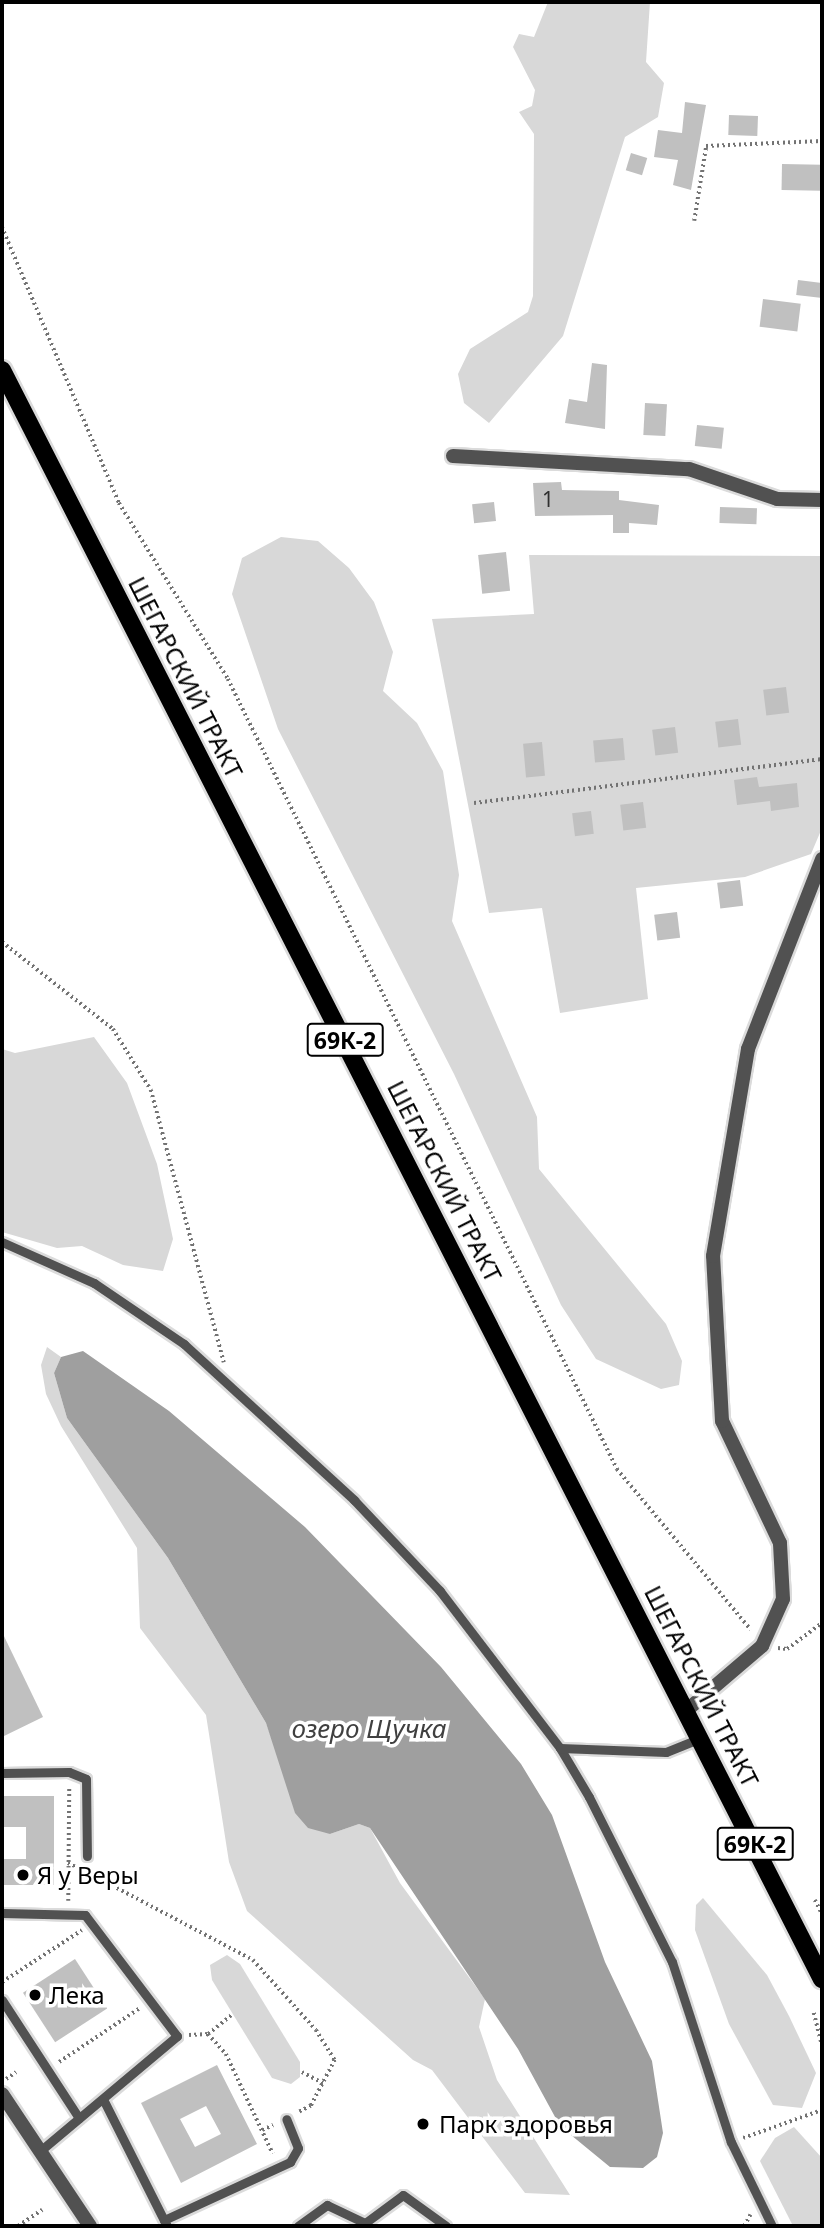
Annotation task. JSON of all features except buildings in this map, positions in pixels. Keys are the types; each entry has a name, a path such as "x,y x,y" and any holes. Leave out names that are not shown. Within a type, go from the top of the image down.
{"main road":[{"name":"ШЕГАРСКИЙ ТРАКТ","path":"2,370 822,1979"}],"street":[{"path":"453,456 689,469 777,499 822,499"},
{"path":"687,1710 762,1646 783,1599 786,1570 780,1543 722,1421 713,1256 748,1048 822,859"},
{"path":"2,2094 90,2226"}],"lane":[{"path":"2,1242 94,1283 184,1344 354,1500 440,1591 560,1748 672,1962 731,2143 772,2226"},
{"path":"560,1748 666,1752 701,1738"},
{"path":"2,1773 69,1772 86,1779 87,1856"},
{"path":"2,1913 68,1913 93,1923 153,1999 177,2036 39,2152"},
{"path":"2,2000 79,2118"},
{"path":"103,2099 166,2223 279,2167 298,2148 286,2119"},
{"path":"298,2226 327,2205 365,2223 403,2195 446,2226"}],"path":[{"path":"694,220 706,146 822,141"},
{"path":"2,227 102,450 119,503 228,679 617,1469 762,1646 787,1649 822,1623"},
{"path":"474,803 822,759"},
{"path":"2,942 113,1029 150,1090 231,1387"},
{"path":"68,1913 69,1772"},
{"path":"68,1863 253,1960 316,2030 335,2060 312,2106 262,2130"},
{"path":"815,1900 822,1914"},
{"path":"2,1982 93,1923"},
{"path":"227,1955 231,1948"},
{"path":"48,2070 153,1999"},
{"path":"814,2013 822,2045"},
{"path":"177,2036 208,2034 233,2014"},
{"path":"208,2034 226,2054 279,2167"},
{"path":"2,2082 16,2072"},
{"path":"302,2072 323,2082"},
{"path":"731,2143 822,2110"},
{"path":"18,2226 42,2210"}],"shaded area":[{"path":"548,2 650,2 646,62 664,83 658,117 625,137 563,336 489,423 464,403 458,374 470,349 528,312 533,296 534,134 519,112 532,106 535,90 513,47 519,34 534,37"},
{"path":"281,537 318,541 349,568 374,602 393,652 383,691 417,723 443,771 459,875 452,921 537,1117 539,1169 666,1324 682,1361 679,1385 661,1389 596,1359 561,1305 454,1074 278,729 232,594 242,558"},
{"path":"529,555 821,556 822,828 811,854 745,877 636,888 648,999 560,1013 542,908 489,913 432,619 534,614"},
{"path":"94,1037 127,1083 157,1164 173,1239 163,1271 123,1265 82,1246 57,1248 2,1232 2,1049 15,1053"},
{"path":"47,1347 61,1357 54,1373 67,1418 168,1558 266,1723 279,1759 330,1834 359,1824 370,1828 400,1883 485,1999 479,2027 497,2080 570,2195 525,2193 432,2070 413,2060 247,1911 229,1862 206,1715 140,1628 137,1548 61,1426 46,1394 41,1365"},
{"path":"703,1898 767,1975 816,2073 802,2108 773,2105 729,2024 695,1930 696,1905"},
{"path":"227,1955 240,1964 300,2062 300,2077 291,2084 272,2078 212,1980 210,1965"},
{"path":"794,2127 822,2158 822,2226 793,2226 760,2161 775,2138"}],"water":[{"name":"озеро Щучка","path":"83,1351 169,1411 305,1527 441,1667 521,1764 552,1815 605,1962 652,2061 663,2133 657,2157 643,2168 610,2167 560,2126 518,2049 370,1828 359,1824 330,1834 308,1828 295,1813 266,1723 168,1558 67,1418 54,1373 61,1357"}],"place":[{"name":"Я у Веры","path":"23,1875"},
{"name":"Лека","path":"35,1995"},
{"name":"Парк здоровья","path":"423,2124"}]}
